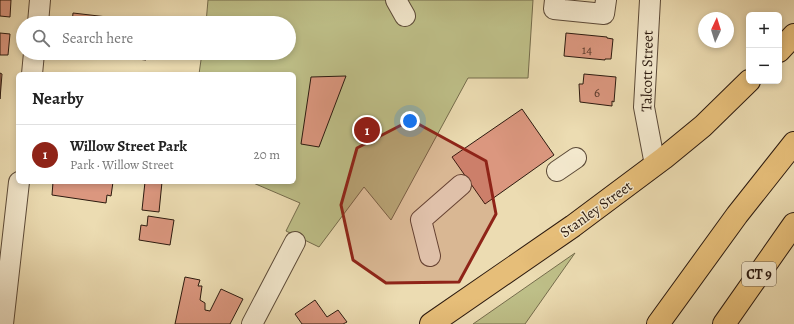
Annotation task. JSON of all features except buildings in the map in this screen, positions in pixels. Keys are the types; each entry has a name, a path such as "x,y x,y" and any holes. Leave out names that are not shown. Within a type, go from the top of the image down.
{"main road":[{"path":"782,48 794,35"},
{"name":"Stanley Street","path":"432,324 573,226 655,165 703,126 746,84"},
{"path":"658,324 737,215 794,143"},
{"name":"CT 9","path":"724,324 794,224"}],"street":[{"path":"39,16 40,0"},
{"path":"555,0 554,9 604,14 606,0"},
{"name":"Talcott Street","path":"650,0 644,106 655,165"},
{"path":"32,72 33,60"},
{"path":"557,171 576,158"},
{"path":"3,324 19,184"},
{"path":"430,256 421,220 461,185"},
{"path":"252,324 295,242"}],"highlighted area":[{"path":"411,120 486,161 496,214 459,282 386,283 353,260 341,205 357,148"}],"green space":[{"path":"208,0 533,0 528,78 468,78 391,220 364,187 319,247 286,231 300,203 256,184 296,184 296,72 199,72 201,60 296,60 296,16 207,16"},
{"path":"575,253 525,324 473,324"}],"place":[{"name":"Willow Street Park","path":"367,130"}]}
